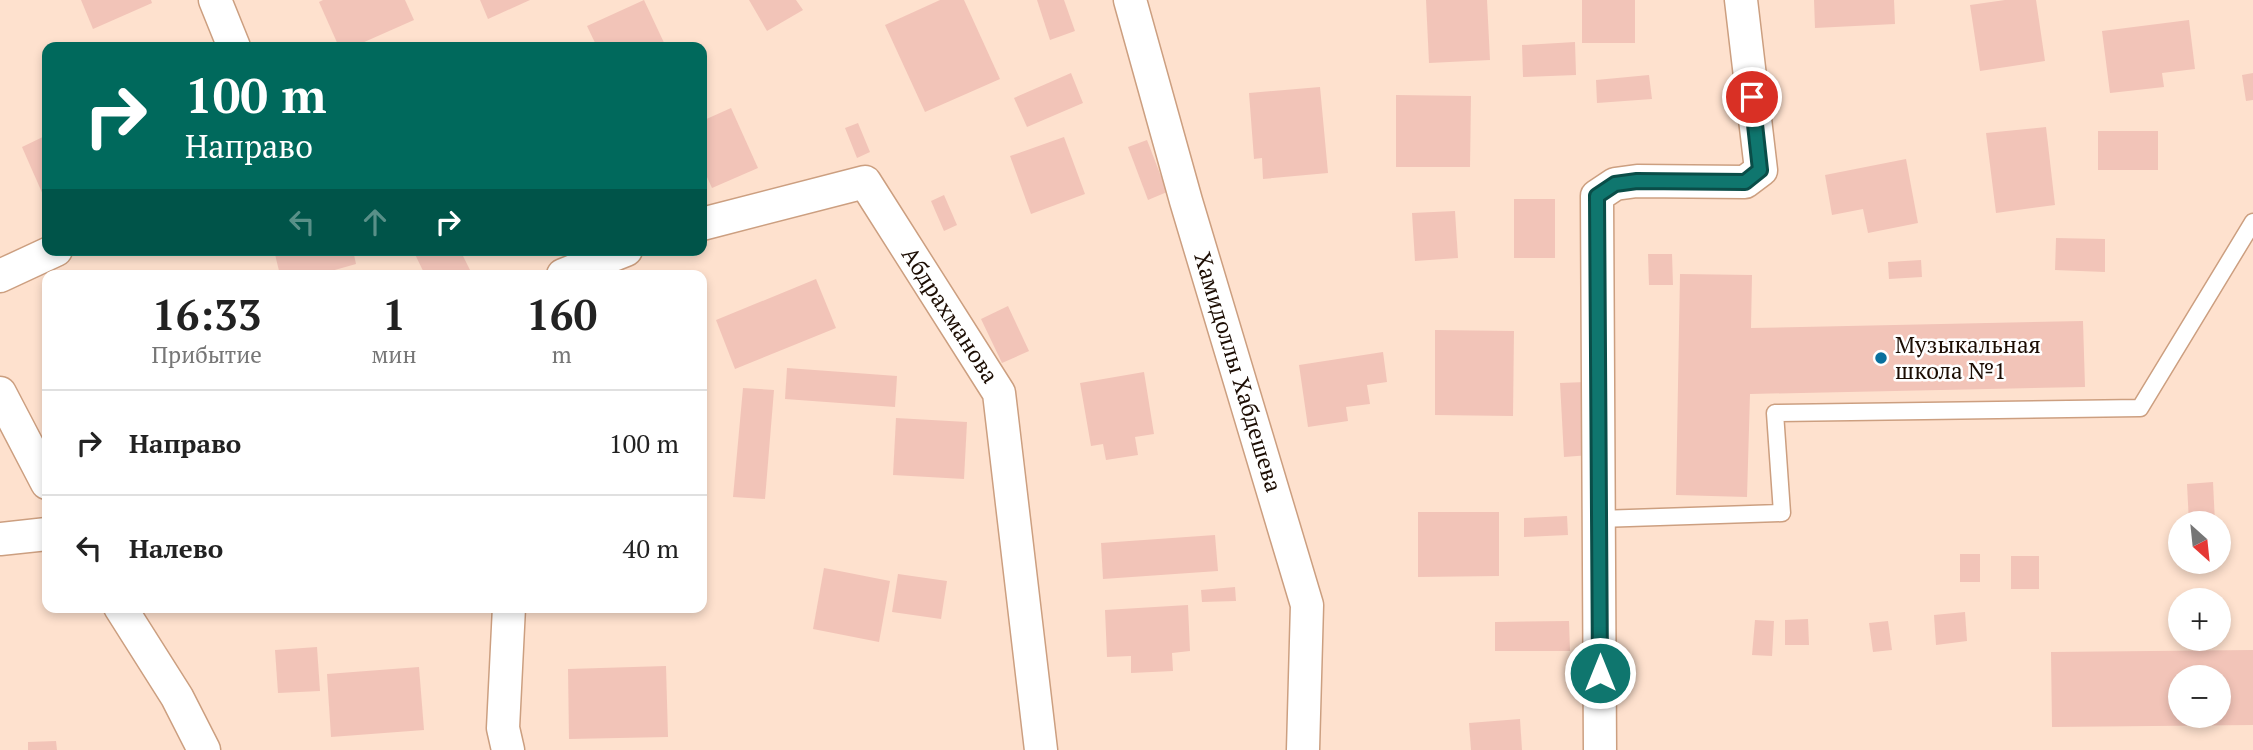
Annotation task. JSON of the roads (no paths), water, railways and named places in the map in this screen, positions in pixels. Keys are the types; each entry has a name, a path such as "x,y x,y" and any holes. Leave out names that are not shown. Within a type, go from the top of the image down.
{"street":[{"path":"215,0 231,42"},
{"name":"Хамидоллы Хабдешева","path":"1130,0 1186,201 1307,605 1303,750"},
{"path":"1600,750 1597,196 1615,184 1637,181 1745,182 1760,170 1741,0"},
{"name":"Абдрахманова","path":"707,224 865,182 999,393 1041,750"},
{"path":"0,276 43,256"},
{"path":"576,270 611,256"},
{"path":"0,393 42,473"},
{"path":"0,539 42,535"},
{"path":"124,613 177,697 204,750"},
{"path":"508,750 503,728 509,613"}],"lane":[{"path":"1599,519 1782,513 1775,413 2140,408 2253,222"}],"place":[{"name":"Музыкальная школа №1","path":"1881,358"}]}
